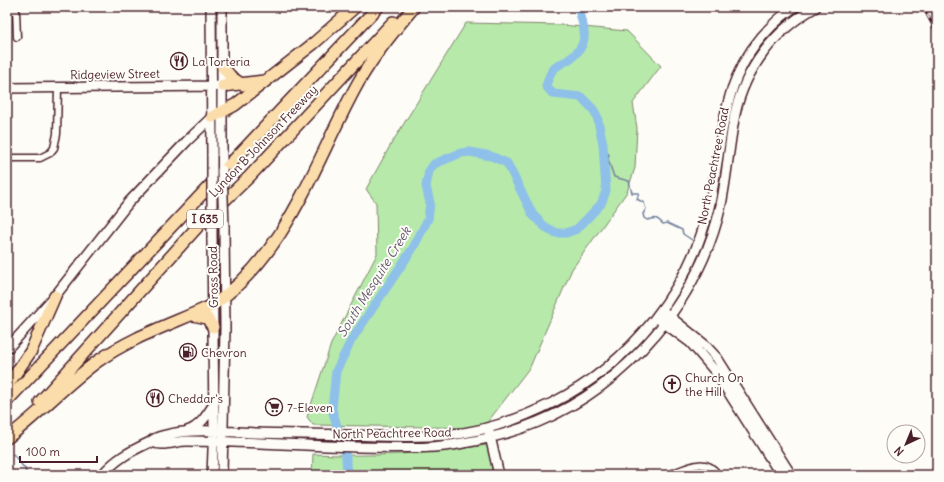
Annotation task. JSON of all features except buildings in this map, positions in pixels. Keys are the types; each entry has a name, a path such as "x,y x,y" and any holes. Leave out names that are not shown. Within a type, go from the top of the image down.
{"highway":[{"path":"212,118 223,113 268,80 355,7"},
{"name":"Lyndon B Johnson Freeway","path":"7,400 378,7"},
{"name":"Lyndon B Johnson Freeway","path":"7,435 62,379 200,224 249,177 407,7"},
{"path":"7,438 98,361 136,339 213,305 225,297 256,266 280,234 301,197 359,82 387,40 414,7"},
{"path":"223,67 231,77 243,85"},
{"path":"223,86 243,85 268,80"},
{"path":"7,386 31,351 55,296"},
{"path":"193,315 206,318 213,327"}],"main road":[{"name":"Gross Road","path":"211,7 214,404 219,431"},
{"name":"Gross Road","path":"212,475 218,443 225,354 222,146 222,7"},
{"name":"North Peachtree Road","path":"151,442 158,445 186,441 314,446 446,445 490,438 539,422 592,392 629,362 663,316 693,252 710,204 725,109 737,76 747,56 758,41 773,24 794,7"},
{"name":"North Peachtree Road","path":"102,475 116,460 128,452 151,442 156,437 184,432 219,431 407,437 448,435 488,427 532,412 553,403 584,384 622,354 687,292 707,251 720,206 735,113 747,80 755,64 776,38 792,22 816,7"},
{"name":"Ridgeview Street","path":"7,88 223,86"},
{"path":"7,349 55,296 129,202 187,141 212,118"},
{"path":"710,204 720,206"},
{"path":"663,316 691,343 715,371 781,475"},
{"path":"663,316 705,346 717,358 791,475"},
{"path":"214,354 225,354"},
{"path":"184,432 197,426 206,418 214,404"},
{"path":"488,427 499,475"},
{"path":"297,445 299,434"},
{"name":"Gross Road","path":"218,443 222,475"}],"street":[{"path":"7,11 16,11 17,37"},
{"path":"7,158 40,158 54,148 57,134 58,87"},
{"path":"668,475 703,464 710,466 718,475"}],"green space":[{"path":"466,23 561,25 627,31 661,66 633,103 637,128 635,168 627,192 572,269 530,367 483,428 313,425 307,417 331,344 377,254 376,203 366,189 390,146"},
{"path":"487,445 494,475 312,475 313,454 400,454 444,451"}],"waterway":[{"name":"South Mesquite Creek","path":"347,475 346,457 332,409 336,371 352,339 413,248 428,219 430,203 426,186 429,171 434,164 461,153 470,152 491,156 507,163 533,215 544,226 556,233 566,233 577,229 601,204 606,191 603,144 597,116 593,109 581,97 553,94 546,86 553,69 575,54 583,42 584,29 578,7"},
{"path":"603,146 609,155 608,159 614,177 629,181 632,193 639,193 637,199 644,203 646,209 643,214 644,218 647,220 656,219 663,224 667,223 682,230 683,234 692,240"},
{"path":"13,454 25,469 27,475"}],"railway":[{"path":"923,7 937,33"}],"place":[{"name":"La Torteria","path":"179,61"},
{"name":"Chevron","path":"188,352"},
{"name":"Church On the Hill","path":"672,384"},
{"name":"Cheddar's","path":"155,398"},
{"name":"7-Eleven","path":"274,407"}]}
